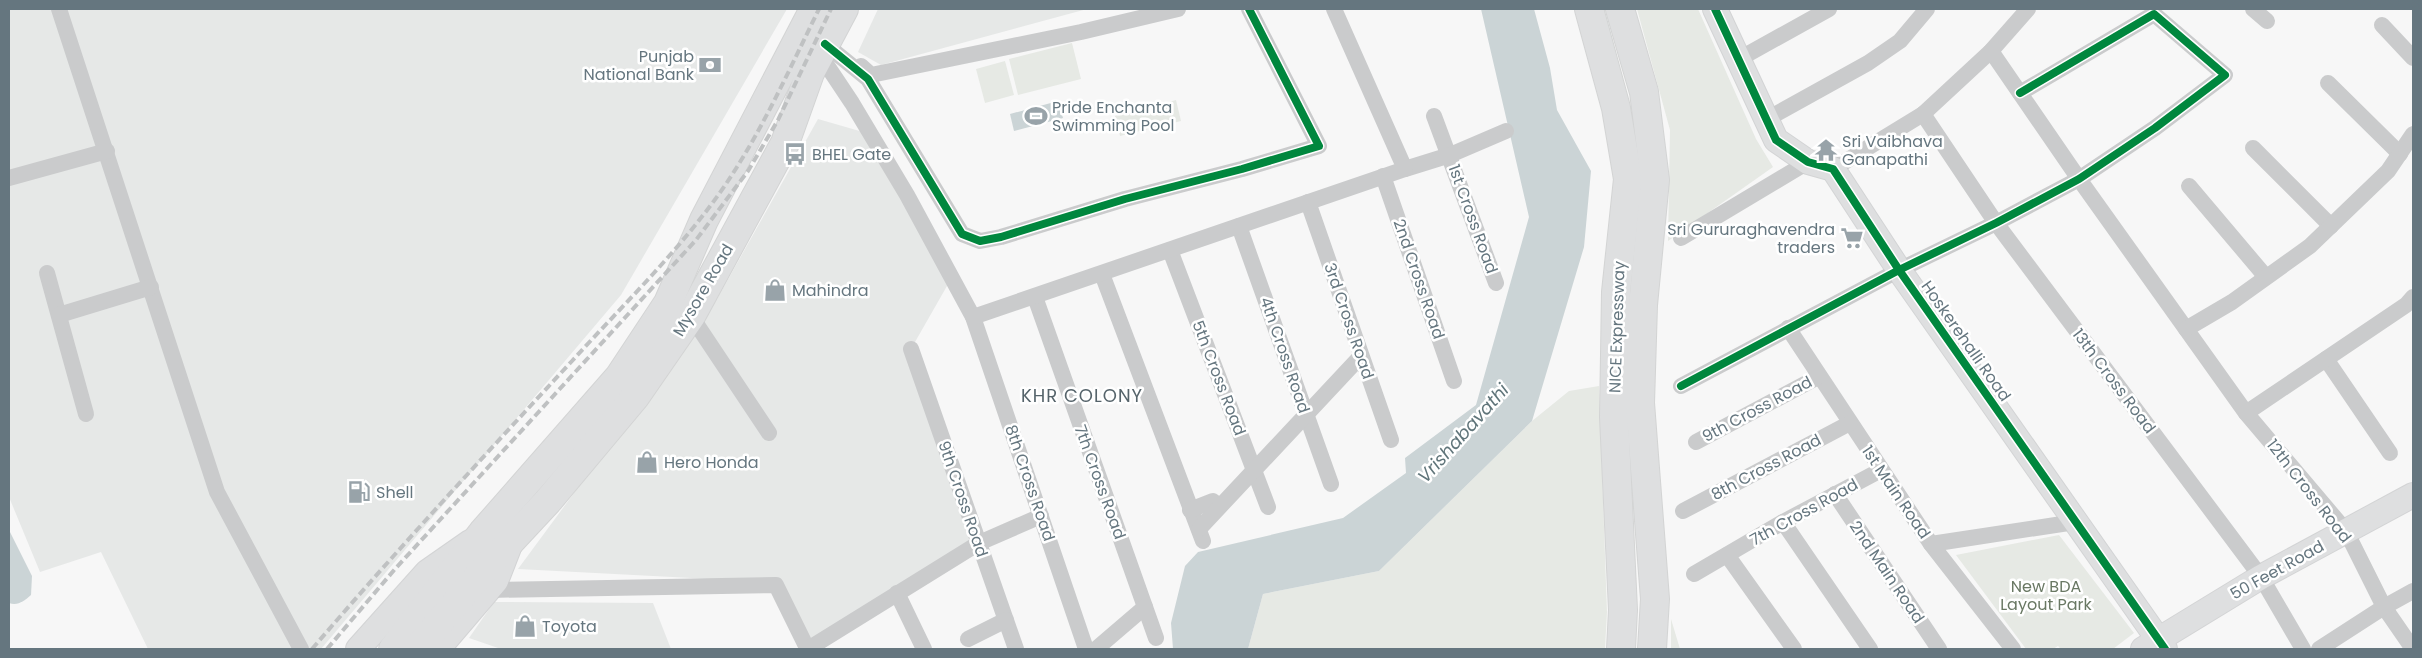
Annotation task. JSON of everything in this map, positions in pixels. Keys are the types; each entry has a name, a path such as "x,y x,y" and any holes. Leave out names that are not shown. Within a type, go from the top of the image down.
{"highway":[{"name":"Mysore Road","path":"392,649 483,532 619,377 668,303 704,220 814,9"},
{"name":"Mysore Road","path":"484,582 512,541 635,397 691,316 785,143 810,73 844,9"},
{"name":"NICE Expressway","path":"1589,9 1616,108 1628,179 1616,292 1614,417 1623,610 1621,649"},
{"name":"NICE Expressway","path":"1620,9 1644,92 1655,180 1643,305 1640,403 1654,599 1652,649"},
{"path":"418,649 484,582"}],"street":[{"path":"59,9 108,151 217,492 301,649"},
{"path":"1123,22 1138,9"},
{"path":"824,46 871,75 1178,9"},
{"path":"824,46 868,78 962,234 980,240 1001,237 1319,146 1249,9"},
{"path":"1334,9 1405,169"},
{"path":"1715,9 1776,140 1808,162 1833,169 1923,114 1991,51 2028,9"},
{"path":"1739,59 1829,9"},
{"path":"1767,119 1868,62 1900,41 1927,9"},
{"path":"2253,9 2268,21"},
{"path":"1681,386 1899,270 1996,224 2079,180 2155,128 2225,75 2156,11 2020,93"},
{"path":"2382,25 2413,58"},
{"name":"8th Cross Road","path":"824,46 852,103 906,195 973,317 1086,649"},
{"name":"12th Cross Road","path":"1991,51 2079,180 2246,413 2346,532 2384,607 2413,649"},
{"path":"2328,83 2400,154"},
{"name":"13th Cross Road","path":"1923,114 1996,224 2261,577 2302,649"},
{"name":"1st Cross Road","path":"1434,116 1450,155 1496,284"},
{"path":"973,317 1383,176 1450,155 1506,131"},
{"path":"2186,329 2266,278 2310,246 2388,171 2413,134"},
{"path":"2253,148 2331,226"},
{"path":"9,178 108,151"},
{"path":"1681,238 1808,162"},
{"name":"Hoskerehalli Road","path":"1833,169 1899,270 2075,522 2155,646"},
{"name":"2nd Cross Road","path":"1383,176 1454,381"},
{"path":"2189,186 2266,278"},
{"path":"1146,194 1161,202 1207,188"},
{"name":"3rd Cross Road","path":"1308,202 1391,440"},
{"name":"4th Cross Road","path":"1239,226 1331,484"},
{"name":"5th Cross Road","path":"1170,250 1268,507"},
{"path":"47,273 86,414"},
{"path":"1102,274 1201,535 1254,470 1361,356"},
{"path":"59,315 151,286"},
{"name":"7th Cross Road","path":"1035,297 1156,638"},
{"path":"2246,413 2326,359 2411,306"},
{"path":"691,316 768,433"},
{"name":"1st Main Road","path":"1788,328 1818,377 1932,544 2013,649"},
{"name":"9th Cross Road","path":"910,349 1016,649"},
{"path":"2326,359 2390,453"},
{"name":"9th Cross Road","path":"1696,442 1818,377"},
{"name":"8th Cross Road","path":"1683,511 1850,423"},
{"name":"7th Cross Road","path":"1694,574 1783,522 1881,470"},
{"name":"2nd Main Road","path":"1835,494 1940,649"},
{"name":"50 Feet Road","path":"2155,646 2261,577 2413,495"},
{"path":"1190,510 1213,502"},
{"path":"484,582 776,585 808,649 979,543 1041,516"},
{"path":"1783,522 1870,649"},
{"path":"1932,544 2075,522"},
{"name":"Mysore Road","path":"358,649 427,572 483,532"},
{"path":"1727,555 1794,649"},
{"name":"Mysore Road","path":"438,649 484,582"},
{"path":"2319,649 2384,607 2413,591"},
{"path":"897,593 924,649"},
{"path":"1096,649 1146,607"},
{"path":"968,639 1006,620"}],"shaded area":[{"path":"9,9 787,9 621,295 321,649 148,649 101,552 40,572 9,497"},
{"path":"878,9 1087,9 881,65 858,52"},
{"path":"818,119 863,132 955,272 911,349 976,540 809,644 770,582 518,569 717,299"},
{"path":"494,602 653,603 671,649 501,649 469,638"}],"green space":[{"path":"1637,9 1698,9 1756,139 1773,167 1668,241 1670,130"},
{"path":"1072,43 1081,79 1018,95 1009,59"},
{"path":"1005,61 1014,95 985,103 976,69"},
{"path":"1176,100 1181,121 1120,136 1115,116"},
{"path":"1599,386 1607,612 1605,649 1248,649 1263,594 1379,571 1532,421 1569,391"},
{"name":"New BDA Layout Park","path":"2059,535 2134,633 2113,649 2061,649 2058,646 2053,649 2026,649 1956,555"},
{"path":"1671,619 1680,649 1671,649"}],"water":[{"name":"Vrishabavathi","path":"1481,9 1534,9 1550,68 1557,110 1591,171 1584,247 1532,421 1379,571 1263,594 1248,649 1173,649 1171,623 1185,566 1198,552 1343,518 1406,473 1405,458 1476,405 1529,217"},
{"name":"Pride Enchanta Swimming Pool","path":"1058,101 1063,118 1014,131 1010,114"},
{"path":"9,530 32,576 31,595 15,604 9,603"}],"railway":[{"path":"312,649 440,504 685,238 719,194 748,149 785,80 819,9"},
{"path":"327,649 395,569 696,240 748,171 778,120 831,9"}],"cycle path":[{"path":"825,44 868,79 962,234 980,241 1001,237 1125,199 1242,169 1319,146 1249,9"},
{"path":"1715,9 1776,140 1808,162 1833,169 1899,270 2165,649"},
{"path":"1681,386 1899,270 1996,223 2079,179 2155,128 2225,75 2154,14 2020,93"}],"place":[{"name":"Punjab National Bank","path":"710,65"},
{"name":"Pride Enchanta Swimming Pool","path":"1036,116"},
{"name":"Sri Vaibhava Ganapathi","path":"1826,150"},
{"name":"BHEL Gate","path":"795,154"},
{"name":"Sri Gururaghavendra traders","path":"1852,238"},
{"name":"Mahindra","path":"775,290"},
{"name":"Hero Honda","path":"647,462"},
{"name":"Shell","path":"359,492"},
{"name":"Toyota","path":"525,626"}],"district":[{"name":"KHR COLONY","path":"1082,395"}]}
